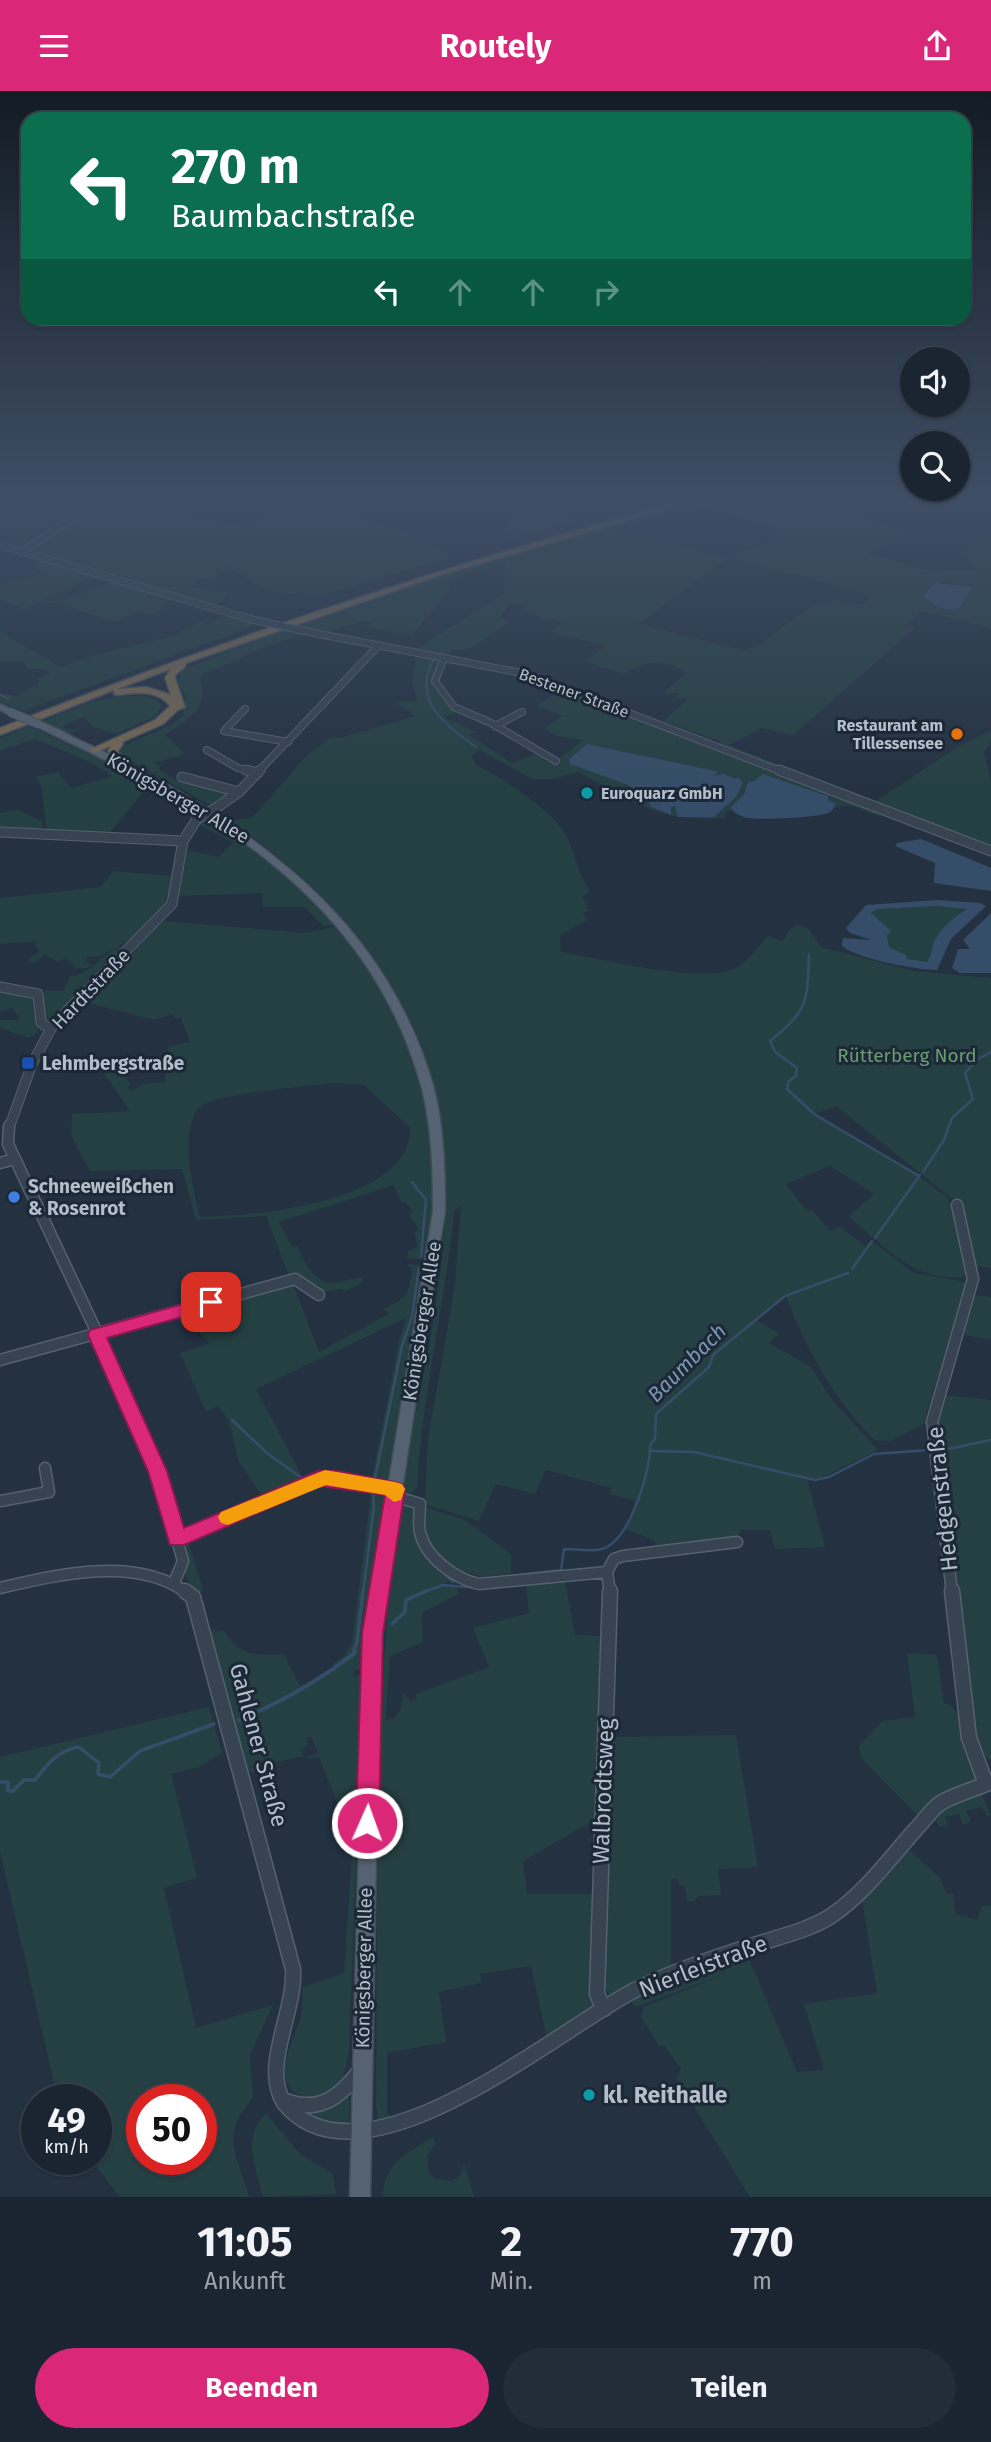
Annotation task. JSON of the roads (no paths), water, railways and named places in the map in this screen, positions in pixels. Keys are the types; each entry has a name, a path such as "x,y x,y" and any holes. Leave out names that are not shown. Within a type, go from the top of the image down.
{"highway":[{"path":"0,725 358,595"},
{"path":"38,720 238,640 374,595"},
{"path":"97,751 162,725 180,712 179,699 170,678 176,668 238,640"},
{"path":"0,732 110,693 134,689 161,693 173,702 172,712 159,722 97,751"},
{"path":"118,744 113,751 120,762"}],"main road":[{"name":"Königsberger Allee","path":"0,707 38,720 187,799 250,839 313,891 341,921 372,962 399,1008 417,1053 438,1146 439,1211 434,1262 372,1633 362,2069 364,2145"},
{"path":"360,2197 364,2145"}],"street":[{"name":"Bestener Straße","path":"169,595 250,619 527,674 991,851"},
{"name":"Hardtstraße","path":"174,1583 183,1561 158,1471 8,1144 9,1122 50,1029 167,912 175,896 183,841 197,819 239,792 379,645"},
{"path":"442,658 435,681 449,704 495,726 556,761"},
{"path":"245,709 224,730 288,741"},
{"path":"495,726 522,712"},
{"path":"207,750 238,768 258,773"},
{"path":"182,777 239,792"},
{"path":"0,832 183,841"},
{"path":"0,987 38,994 41,1023 50,1029"},
{"path":"0,1163 15,1159"},
{"name":"Hedgenstraße","path":"957,1205 973,1279 932,1422 969,1738 989,1783"},
{"path":"0,1360 295,1279 319,1295"},
{"path":"0,1501 49,1492 45,1468"},
{"path":"177,1540 318,1479 337,1479 395,1493 420,1504 419,1530 425,1547 449,1570 466,1581 480,1584 607,1572 614,1559 623,1556 737,1542"},
{"name":"Walbrodtsweg","path":"604,2008 597,1994 610,1579 607,1572"},
{"path":"0,1588 54,1576 101,1573 142,1576 174,1583"},
{"name":"Gahlener Straße","path":"174,1583 193,1597 198,1612 293,1969 291,2008 276,2052 275,2068 282,2099 298,2122 322,2140 364,2145"},
{"path":"977,1755 991,1763"},
{"name":"Nierleistraße","path":"364,2145 493,2090 604,2008 674,1973 812,1926 832,1915 857,1894 940,1803 989,1783"},
{"path":"282,2099 298,2107 313,2109 331,2103 345,2092 362,2069"}],"water":[{"path":"967,595 960,608 949,609 935,605 922,596"},
{"path":"587,744 716,771 718,773 713,776 724,774 736,779 738,777 743,782 737,796 714,817 678,817 675,806 671,807 671,815 651,807 646,799 628,785 570,764 569,759"},
{"path":"763,774 828,796 829,801 836,803 830,812 803,817 747,818 733,811 730,808 744,794 748,782"},
{"path":"921,839 991,868 991,891 934,883 935,863 895,846 897,843"},
{"path":"937,900 980,903 986,906 951,939 937,970 873,959 842,946 843,938 872,940 850,933 846,928 866,905","holes":["937,906 967,909 939,933 927,962 907,959 906,955 889,947 887,935 891,931 871,913 877,909"]},
{"path":"991,913 991,973 960,973 952,968 958,949 970,949 963,940"}],"waterway":[{"path":"434,659 426,687 434,710 453,730 476,747"},
{"path":"0,695 9,699"},
{"path":"809,954 808,984 803,1004 792,1021 770,1041 775,1052 797,1068 796,1076 789,1081 787,1089 814,1114 919,1176"},
{"name":"Baumbach","path":"923,1172 944,1140 952,1118 973,1099 965,1073 978,1059 991,1052"},
{"name":"Baumbach","path":"875,1238 920,1175"},
{"path":"412,1182 426,1200 421,1257"},
{"name":"Baumbach","path":"852,1269 872,1241"},
{"path":"375,1478 402,1346 412,1317 419,1268"},
{"name":"Baumbach","path":"492,1578 561,1570 564,1549 598,1550 612,1543 630,1519 643,1487 650,1445 655,1439 656,1414 709,1367 713,1355 785,1296 848,1273"},
{"path":"938,1429 939,1415"},
{"path":"232,1420 268,1454 302,1478"},
{"path":"938,1451 991,1440"},
{"path":"652,1451 694,1452 815,1480 829,1477 874,1454 930,1450"},
{"path":"359,1489 373,1493 374,1506 363,1593"},
{"path":"948,1512 955,1578"},
{"path":"415,1533 426,1554"},
{"path":"443,1572 453,1582"},
{"name":"Baumbach","path":"422,1593 443,1585 466,1587"},
{"path":"353,1654 357,1642 363,1591"},
{"name":"Baumbach","path":"392,1624 405,1612 406,1600 426,1591"},
{"name":"Baumbach","path":"353,1654 356,1652"},
{"name":"Baumbach","path":"239,1720 300,1690 353,1654"},
{"name":"Baumbach","path":"0,1782 8,1782 8,1791 13,1791 24,1780 35,1780 60,1754 79,1747 99,1763 98,1774 110,1777 140,1751 214,1724"}],"place":[{"name":"Restaurant am Tillessensee","path":"957,734"},
{"name":"Euroquarz GmbH","path":"587,793"},
{"name":"Lehmbergstraße","path":"28,1063"},
{"name":"Schneeweißchen & Rosenrot","path":"14,1197"},
{"name":"kl. Reithalle","path":"589,2095"}],"park label":[{"name":"Rütterberg Nord","path":"907,1055"}]}
